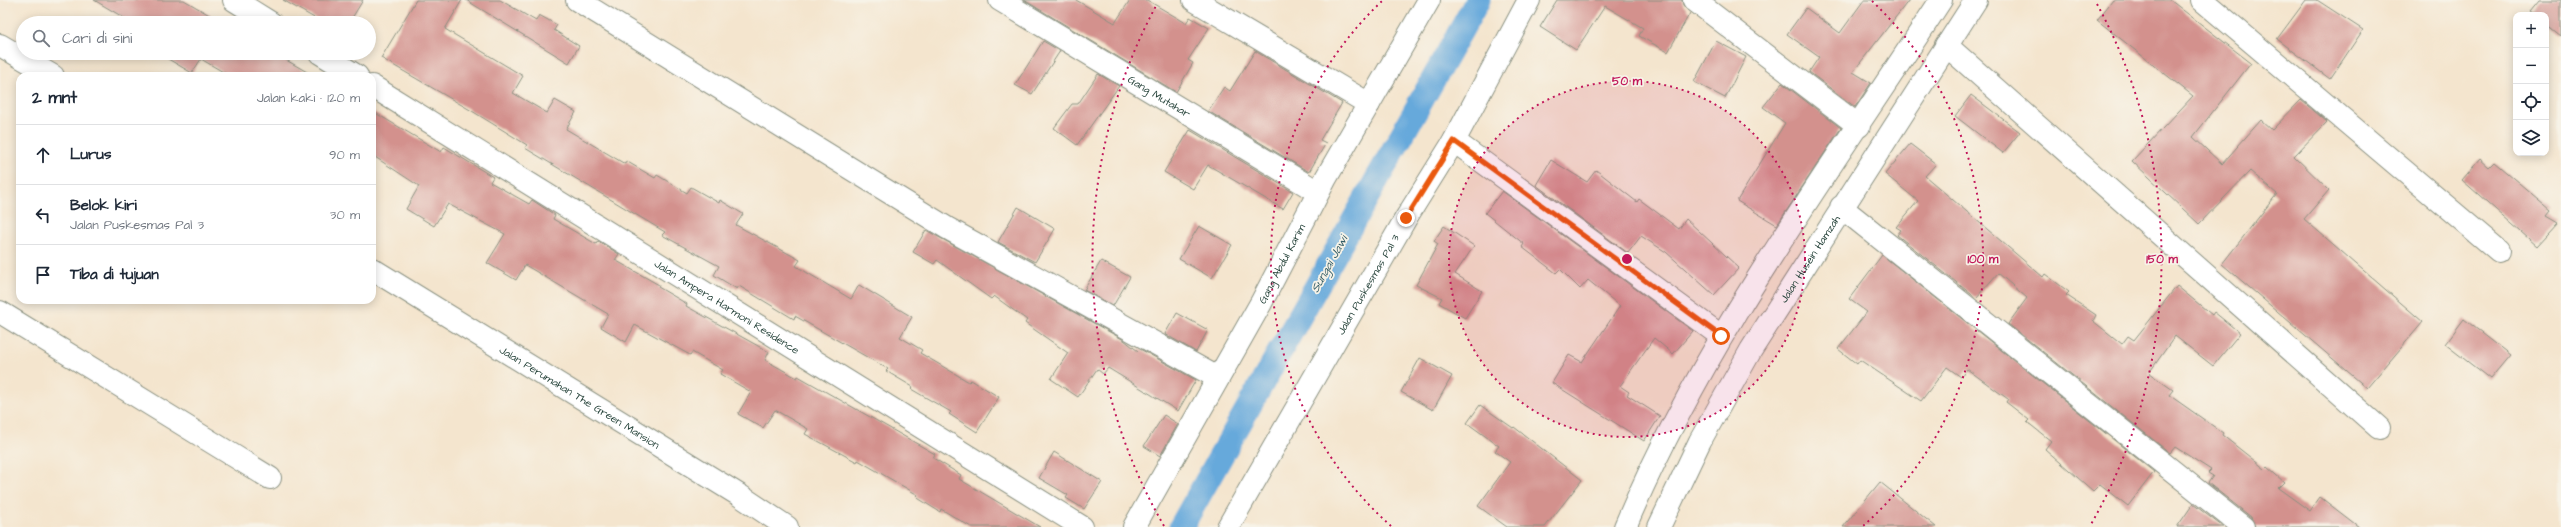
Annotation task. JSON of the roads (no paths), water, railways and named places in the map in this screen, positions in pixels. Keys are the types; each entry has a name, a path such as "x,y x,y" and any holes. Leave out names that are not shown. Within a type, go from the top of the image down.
{"street":[{"path":"234,0 260,16"},
{"path":"577,0 947,228 1218,378"},
{"name":"Gang Mutahar","path":"1000,0 1318,192"},
{"path":"1194,0 1368,104"},
{"name":"Gang Abdul Karim","path":"1134,527 1218,378 1318,192 1429,0"},
{"name":"Jalan Puskesmas Pal 3","path":"1228,527 1406,218 1454,141 1528,0"},
{"path":"1694,0 1859,126"},
{"path":"1625,527 1640,490 1721,336 1816,186 1859,126 1941,0"},
{"name":"Jalan Husein Hamzah","path":"1665,524 1700,441 1751,350 1841,207 1976,0"},
{"path":"2202,0 2500,251"},
{"path":"0,45 16,54"},
{"path":"1946,45 2379,428"},
{"path":"26,60 46,72"},
{"path":"331,60 351,72"},
{"name":"Jalan Ampera Harmoni Residence","path":"376,88 1082,527"},
{"path":"1454,141 1721,336"},
{"path":"1841,207 2243,527"},
{"name":"Jalan Perumahan The Green Mansion","path":"376,271 739,495 787,527"},
{"path":"0,312 270,478"}],"waterway":[{"name":"Sungai Jawi","path":"1181,527 1478,0"}]}
